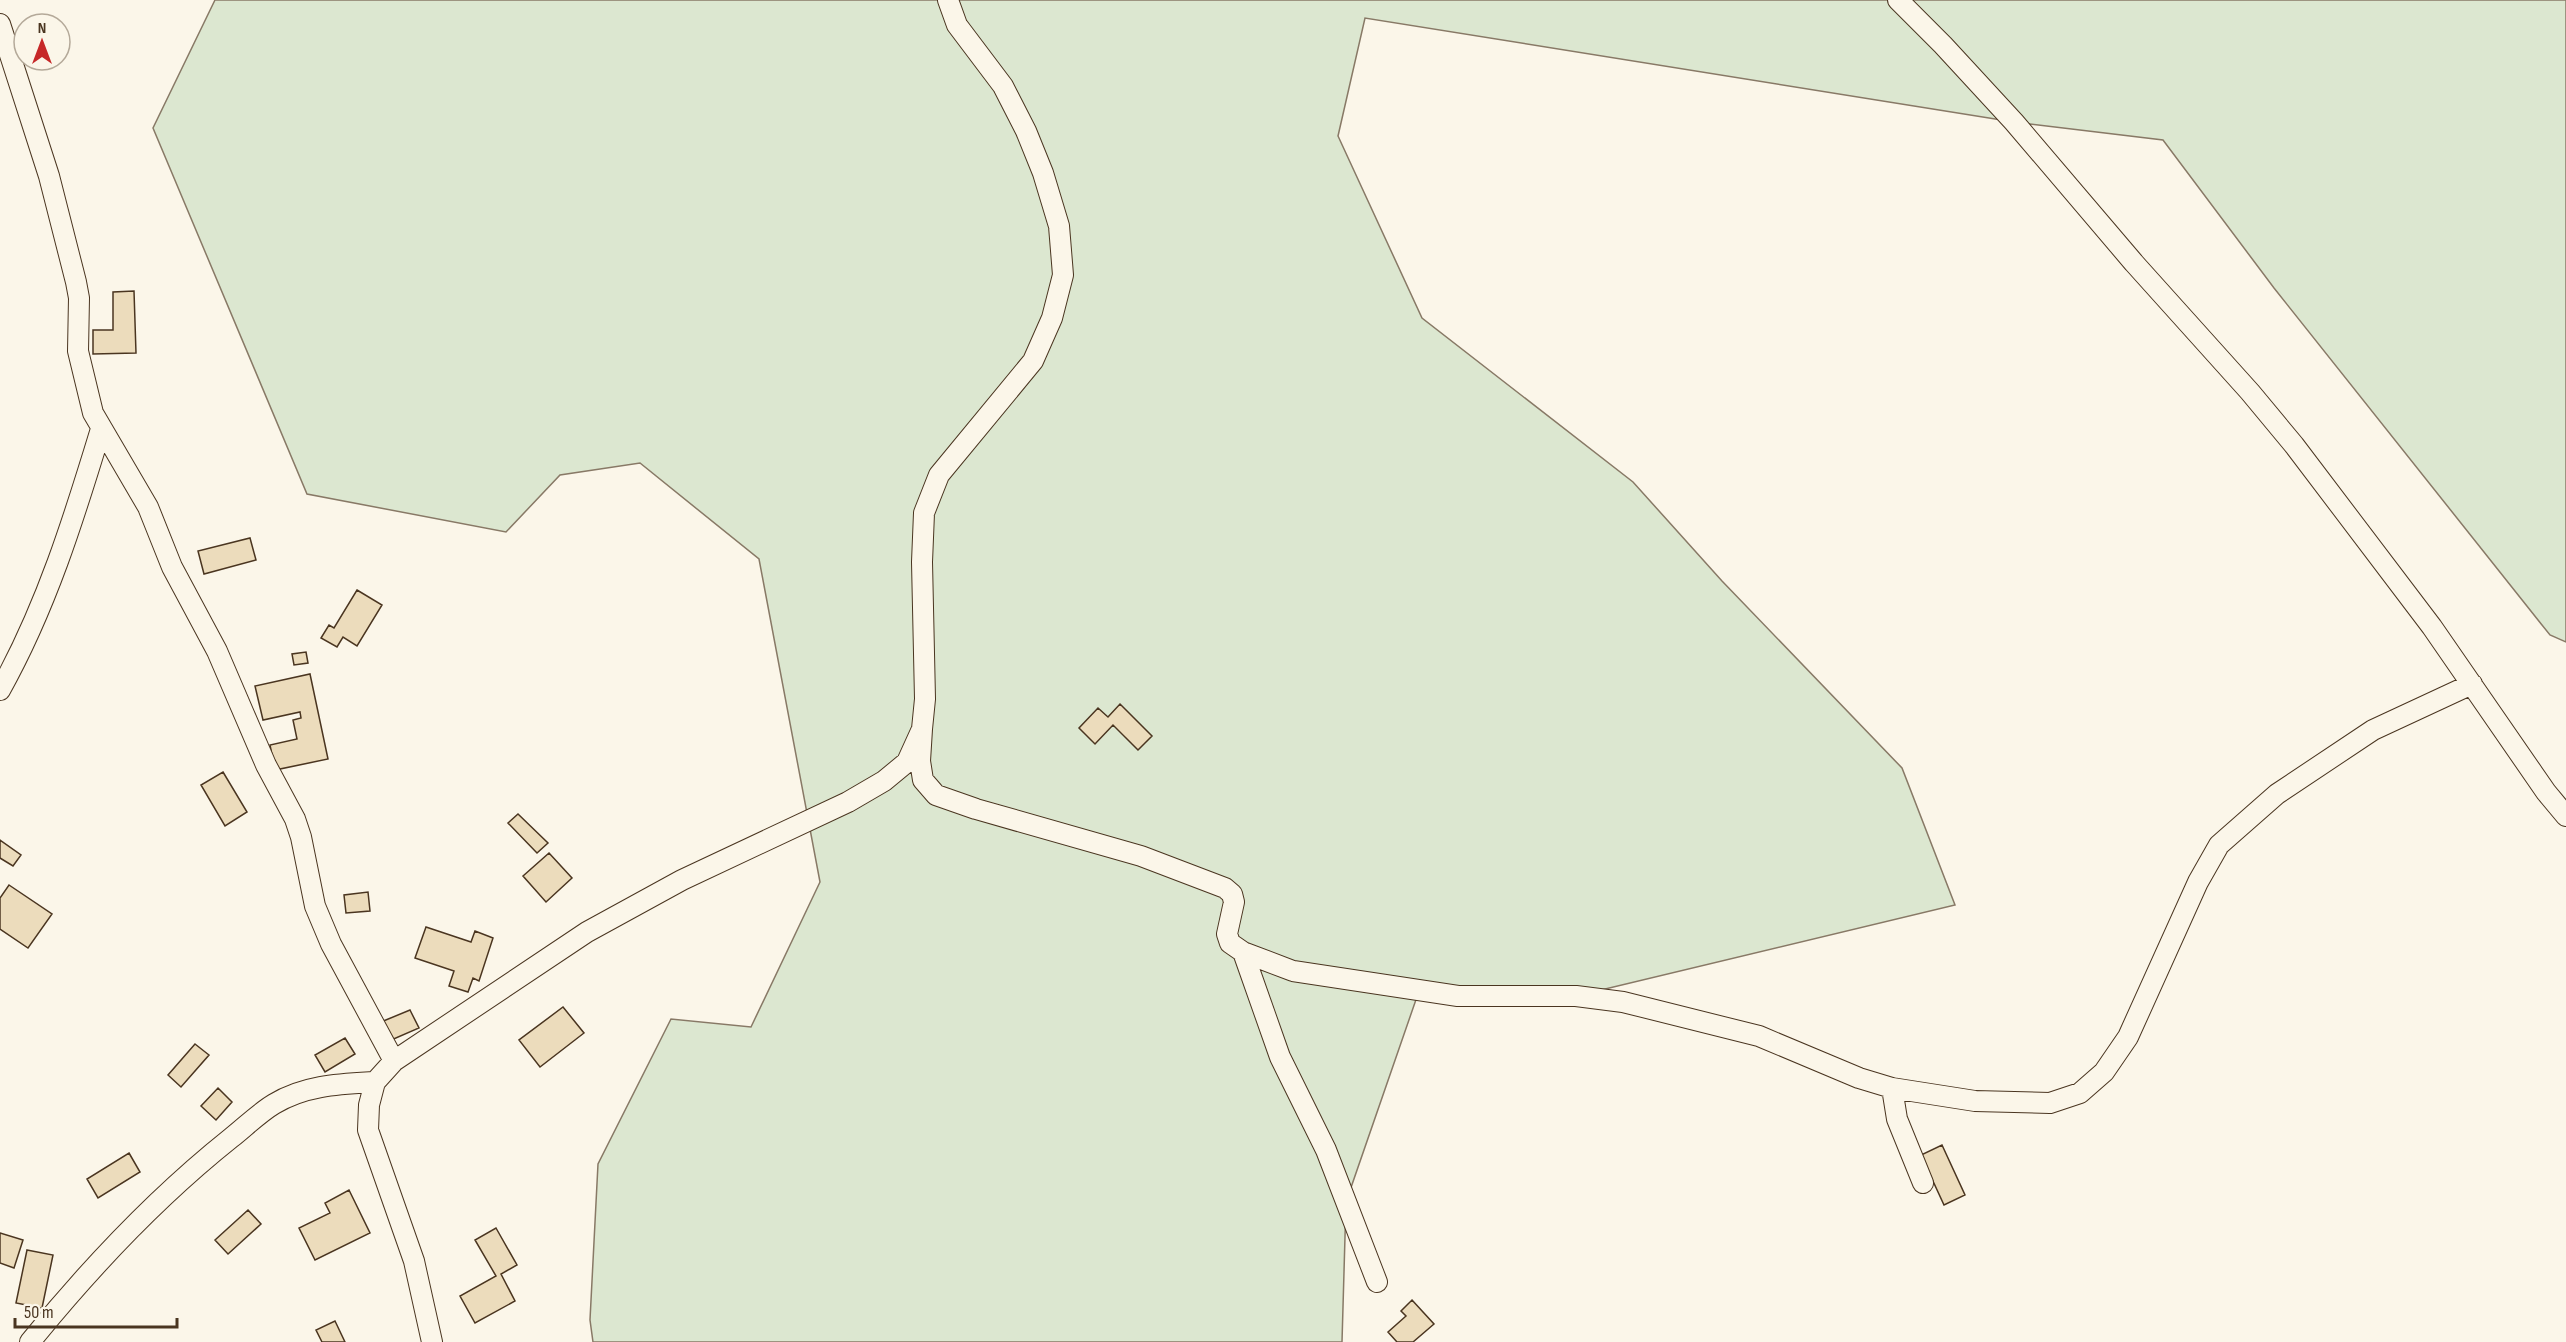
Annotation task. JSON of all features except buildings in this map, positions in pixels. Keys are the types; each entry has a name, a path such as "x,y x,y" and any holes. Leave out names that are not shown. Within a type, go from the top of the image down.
{"street":[{"path":"948,0 957,25 1002,86 1026,131 1043,173 1059,226 1063,275 1052,318 1033,361 939,475 924,513 922,562 925,699 920,761 923,780 936,795 976,809 1141,856 1225,888 1232,894 1234,902 1227,934 1230,943 1243,952 1293,970 1458,996 1576,996 1623,1002 1759,1035 1859,1078 1892,1088 1975,1101 2050,1103 2080,1093 2104,1072 2128,1037 2198,882 2219,845 2277,794 2364,735 2472,684"},
{"path":"1898,0 2014,122 2127,255 2250,392 2342,508 2472,684 2546,792 2566,816"},
{"path":"0,24 49,176 76,282 79,298 80,362 93,413 148,507 172,567 217,651 266,765 295,819 301,837 315,906 331,944 393,1061"},
{"path":"0,690 21,652 72,527 101,429"},
{"path":"432,1342 414,1261 368,1130 369,1105 375,1082 393,1061 587,932 682,880 848,802 884,781 907,762 922,729"},
{"path":"1243,952 1280,1057 1326,1150 1377,1282"},
{"path":"30,1342 64,1300 133,1229 204,1160 274,1104 319,1086 375,1082"},
{"path":"1892,1088 1897,1119 1923,1183"}],"green space":[{"path":"215,0 2566,0 2566,642 2550,635 2274,288 2163,140 2014,122 1365,18 1338,136 1422,318 1633,482 1722,581 1902,768 1955,905 1576,996 1420,988 1346,1202 1342,1342 593,1342 590,1320 598,1164 671,1019 751,1027 820,882 759,559 640,463 560,475 506,532 307,494 153,128"}]}
